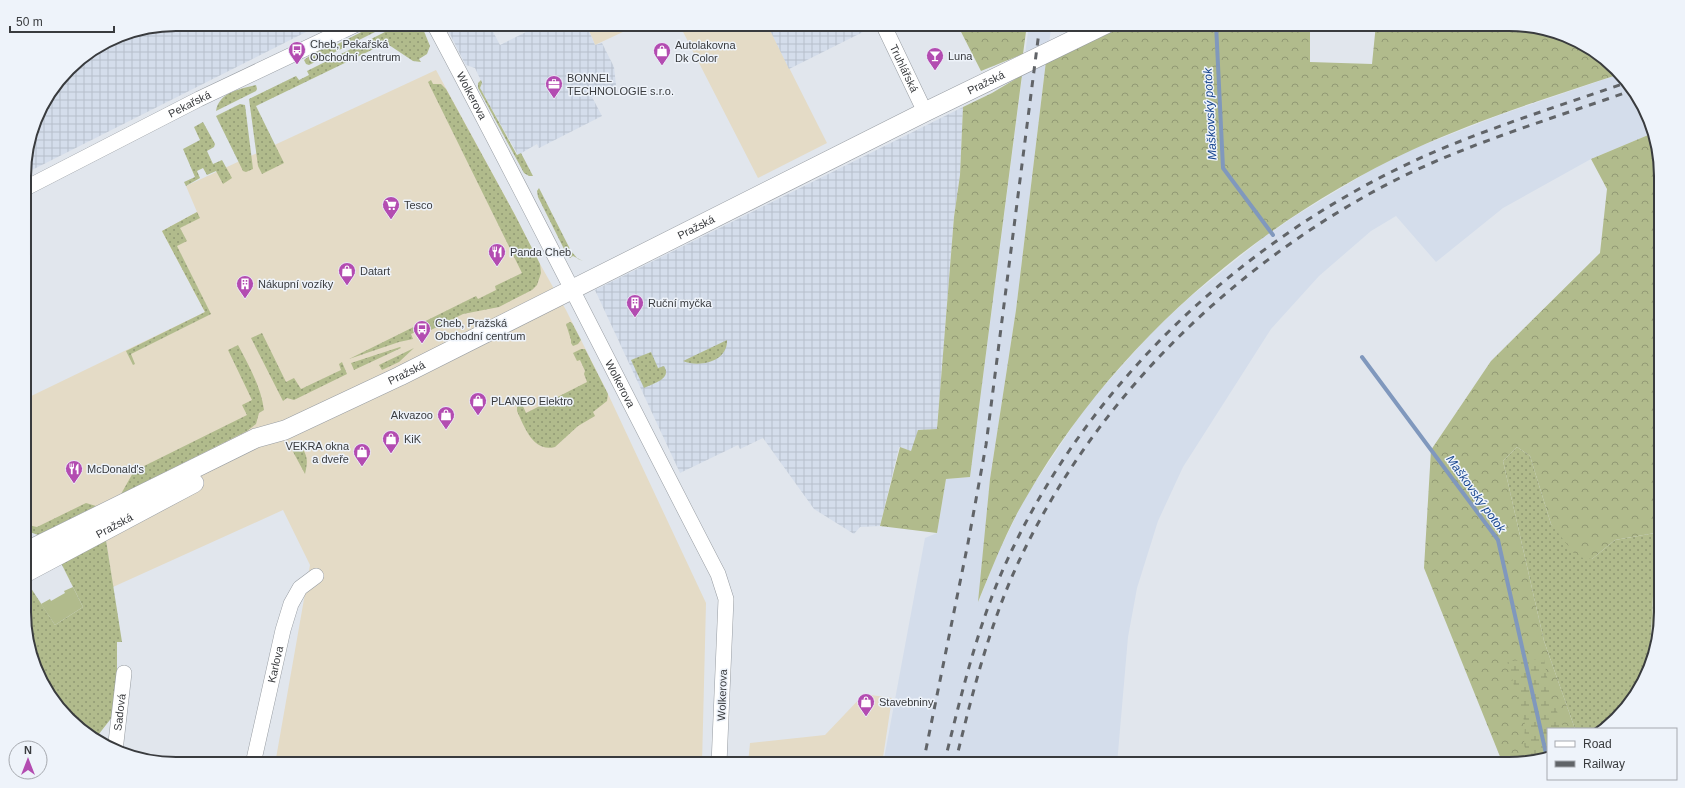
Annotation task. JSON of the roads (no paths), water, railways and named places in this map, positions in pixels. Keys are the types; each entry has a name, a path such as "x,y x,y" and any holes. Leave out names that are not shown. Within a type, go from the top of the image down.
{"main road":[{"name":"Pražská","path":"31,549 256,438 285,430 400,376 925,112 1092,31"},
{"name":"Pražská","path":"31,570 263,447 285,430"}],"street":[{"name":"Pekařská","path":"31,185 200,99 342,31"},
{"name":"Wolkerova","path":"438,31 573,289 631,406 718,574 726,599 719,757"},
{"name":"Truhlářská","path":"886,31 925,112"},
{"name":"Karlova","path":"255,757 290,604 300,588 316,576"},
{"name":"Sadová","path":"117,744 124,673"}],"waterway":[{"name":"Maškovský potok","path":"1216,31 1223,168 1273,235"},
{"name":"Maškovský potok","path":"1362,357 1498,540 1546,752"}],"railway":[{"path":"924,757 968,543 986,445 1039,31"},
{"path":"946,757 980,630 996,586 1029,517 1068,452 1114,391 1166,334 1223,283 1284,236 1348,195 1416,160 1468,138 1621,84"},
{"path":"957,757 990,635 1008,585 1019,561 1050,502 1086,447 1126,394 1170,345 1219,300 1270,258 1325,220 1382,187 1443,158 1506,134 1627,92"}],"place":[{"name":"Cheb, Pekařská Obchodní centrum","path":"297,65"},
{"name":"Autolakovna Dk Color","path":"662,66"},
{"name":"Luna","path":"935,71"},
{"name":"BONNEL TECHNOLOGIE s.r.o.","path":"554,99"},
{"name":"Tesco","path":"391,220"},
{"name":"Panda Cheb","path":"497,267"},
{"name":"Datart","path":"347,286"},
{"name":"Nákupní vozíky","path":"245,299"},
{"name":"Ruční myčka","path":"635,318"},
{"name":"Cheb, Pražská Obchodní centrum","path":"422,344"},
{"name":"PLANEO Elektro","path":"478,416"},
{"name":"Akvazoo","path":"446,430"},
{"name":"KiK","path":"391,454"},
{"name":"VEKRA okna a dveře","path":"362,467"},
{"name":"McDonald's","path":"74,484"},
{"name":"Stavebniny","path":"866,717"}]}
